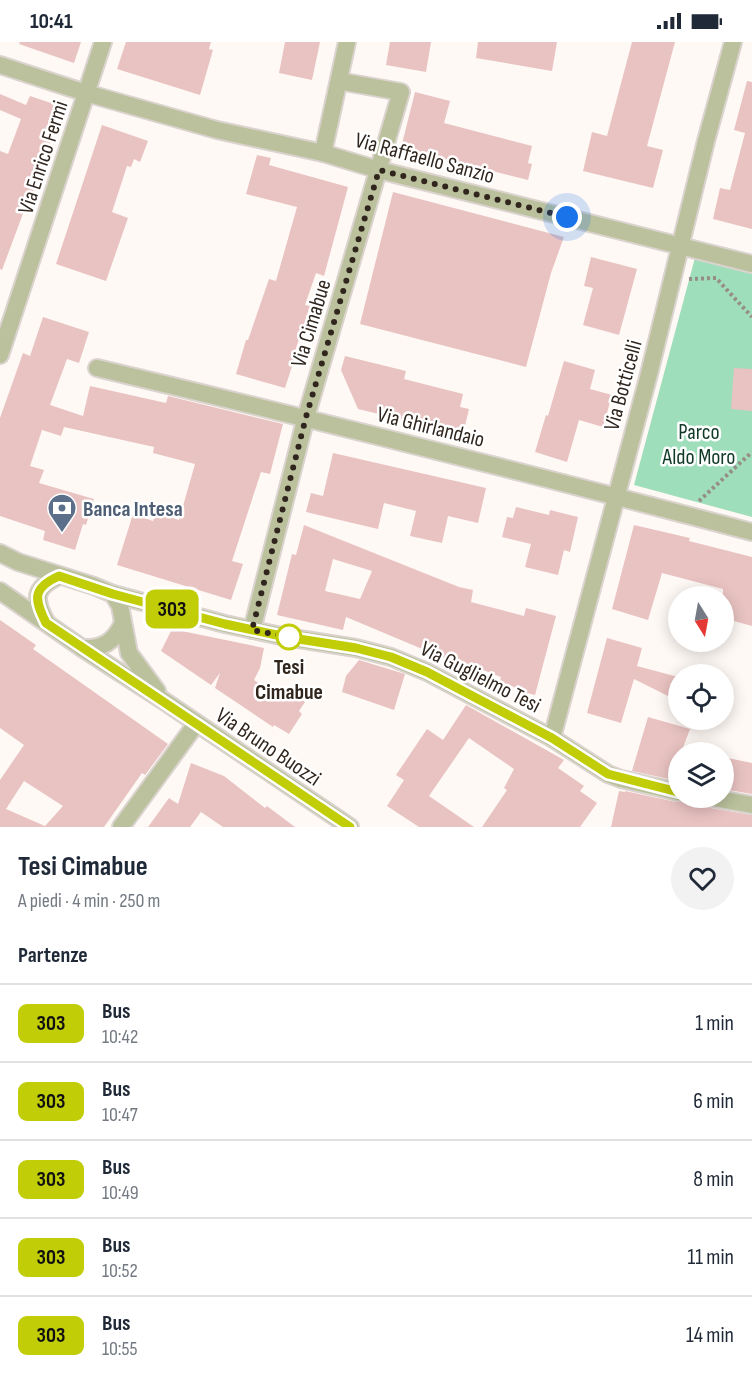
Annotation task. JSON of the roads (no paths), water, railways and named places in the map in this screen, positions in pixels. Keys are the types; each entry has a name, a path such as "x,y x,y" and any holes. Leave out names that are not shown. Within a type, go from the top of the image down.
{"street":[{"name":"Via Enrico Fermi","path":"0,355 103,42"},
{"path":"322,153 347,42"},
{"name":"Via Botticelli","path":"552,738 733,42"},
{"name":"Via Raffaello Sanzio","path":"0,65 86,93 217,130 322,153 379,170 752,264"},
{"name":"Via Cimabue","path":"252,630 306,417 401,92 339,81"},
{"name":"Via Ghirlandaio","path":"97,368 306,417 752,532"},
{"path":"0,553 18,562 113,594"},
{"path":"46,623 38,605 37,595 46,583 59,576"},
{"name":"Via Bruno Buozzi","path":"0,591 350,827"},
{"name":"Via Guglielmo Tesi","path":"113,594 252,630 356,648 391,657 427,672 552,738 608,774 668,789"},
{"name":"Via Bruno Buozzi","path":"113,594 120,606 129,653 164,701"},
{"path":"82,648 92,649 107,644 123,623"},
{"path":"121,827 196,724"},
{"path":"734,802 752,805"}],"place":[{"name":"Banca Intesa","path":"62,534"},
{"name":"Tesi Cimabue","path":"289,637"}],"park label":[{"name":"Parco Aldo Moro","path":"699,444"}]}
